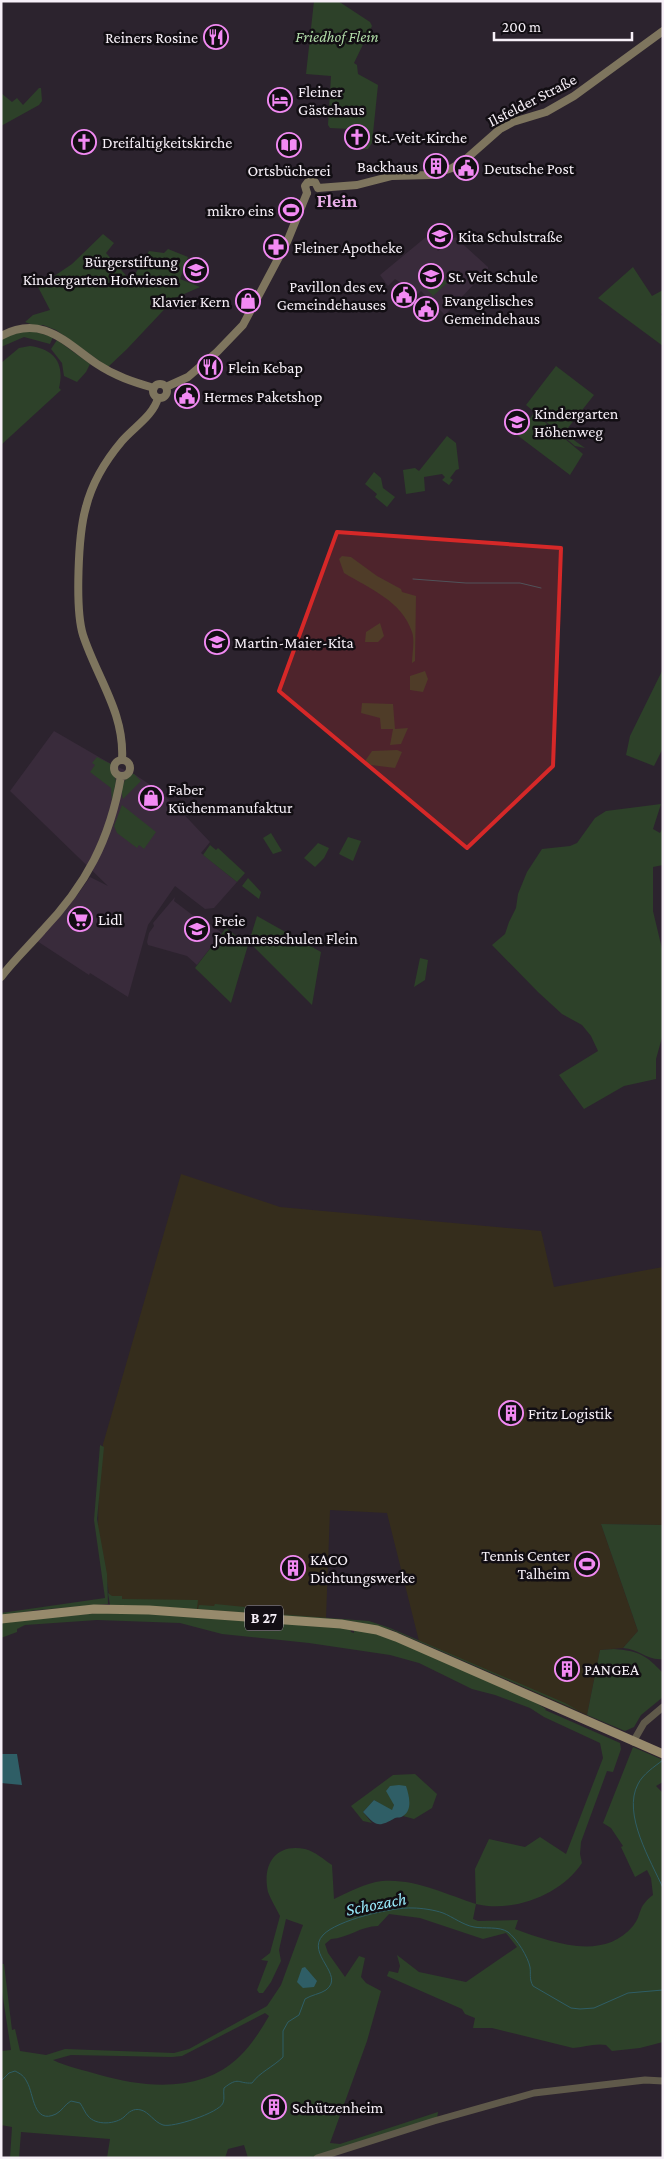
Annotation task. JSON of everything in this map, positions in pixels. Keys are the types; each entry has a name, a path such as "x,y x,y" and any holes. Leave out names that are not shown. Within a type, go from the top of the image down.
{"main road":[{"name":"Ilsfelder Straße","path":"166,387 188,377 200,368 243,325 287,242 307,193 305,186 308,182 315,182 318,188 357,185 392,176 425,176 442,172 463,161 500,129 513,122 546,112 574,96 663,31"},
{"path":"1,336 12,330 24,327 46,330 58,336 97,364 126,380 154,388"},
{"path":"160,384 166,387 166,395 158,398 153,394 154,388 160,384"},
{"path":"1,977 13,961 58,914 92,866 111,823 121,776 115,772 114,766 116,762 122,760 122,735 118,716 83,633 80,602 80,533 90,494 109,457 156,406 158,398"},
{"name":"B 27","path":"1,1619 73,1610 122,1609 326,1623 367,1628 396,1637 658,1753"}],"street":[{"path":"633,1742 644,1724 663,1707"},
{"path":"317,2158 436,2120 534,2093 645,2080 663,2081"}],"highlighted area":[{"path":"337,532 561,548 553,766 467,848 279,691"}],"shaded area":[{"name":"St. Veit Schule","path":"426,237 438,251 455,237 488,267 445,315 421,291 418,294 395,279 388,286 380,275"},
{"path":"54,731 111,764 134,774 174,804 210,842 201,853 237,882 214,908 205,909 175,886 148,925 128,997 90,973 89,975 37,941 78,894 90,877 108,886 10,791"},
{"name":"Freie Johannesschulen Flein","path":"175,897 174,901 203,923 206,921 222,933 197,965 187,956 148,945 147,942 149,933 154,926 153,923"},
{"path":"181,1174 280,1207 541,1231 554,1287 663,1267 663,1525 601,1524 638,1631 623,1648 600,1650 587,1715 419,1641 387,1513 330,1510 326,1618 259,1616 111,1605 98,1529 99,1480 103,1444"}],"green space":[{"name":"Friedhof Flein","path":"314,1 338,1 370,22 372,26 354,63 357,65 358,74 378,85 372,143 368,149 359,149 359,146 365,146 369,142 369,130 330,128 328,125 331,76 306,74"},
{"path":"41,88 42,101 39,105 1,126 1,93 12,102 17,98 23,105"},
{"path":"103,234 114,243 106,253 131,281 149,251 164,253 168,249 188,257 180,279 200,287 175,298 108,367 56,330 43,325 36,326 25,322 33,315 50,310 38,287 72,264"},
{"path":"633,267 652,296 663,290 663,313 661,314 663,318 663,346 598,298"},
{"path":"439,274 447,283 433,296 424,286"},
{"path":"20,330 53,337 50,344 24,337 1,347 1,339"},
{"path":"57,340 90,364 77,382 64,376 62,363 51,349"},
{"path":"30,346 46,350 56,359 60,371 59,388 61,390 1,445 1,363 19,348"},
{"path":"556,366 594,395 564,433 585,448 575,446 526,405"},
{"path":"534,413 583,454 570,475 517,435"},
{"path":"447,436 456,443 459,469 450,478 453,480 449,485 442,480 445,477 442,474 424,477 425,491 406,494 403,470 415,468 419,471"},
{"path":"374,472 381,478 383,488 395,497 387,507 375,497 377,494 365,484"},
{"path":"342,556 351,557 377,576 401,589 402,592 416,596 415,661 412,663 412,632 401,612 384,597 344,573 339,559"},
{"path":"380,623 384,636 378,642 365,642 366,632"},
{"path":"663,669 663,748 654,766 626,755 630,736"},
{"path":"425,671 428,679 423,692 410,690 410,676"},
{"path":"362,703 393,704 395,729 408,728 401,744 390,745 393,729 381,729 380,718 361,713"},
{"path":"397,750 402,752 395,768 363,764 372,751"},
{"path":"97,757 111,764 116,781 112,803 111,788 90,772 95,765 92,763"},
{"path":"130,774 134,774 141,781 123,799 123,786"},
{"path":"661,804 653,829 660,833 663,827 663,865 653,867 653,911 663,953 663,1034 656,1059 656,1079 624,1086 584,1109 559,1075 598,1051 591,1036 582,1025 562,1014 538,992 492,945 505,934 516,908 518,894 527,872 542,849 570,846 577,843 595,818 606,811"},
{"path":"122,805 156,832 144,849 139,845 137,848 117,833 114,826"},
{"path":"271,833 282,851 273,854 263,838"},
{"path":"348,837 361,841 353,861 339,854"},
{"path":"318,843 329,848 324,858 315,867 304,858"},
{"path":"210,845 216,850 218,848 245,873 237,882 203,855"},
{"path":"248,878 261,892 259,899 242,886"},
{"path":"257,916 321,952 312,1005 249,942"},
{"path":"226,928 248,945 231,1003 195,968"},
{"path":"420,958 428,960 425,980 414,987"},
{"path":"100,1445 104,1447 97,1519 107,1574 108,1604 37,1610 1,1616 1,1613 105,1598 94,1520"},
{"path":"601,1524 663,1525 663,1659 652,1658 634,1650 623,1648 638,1631"},
{"path":"108,1593 112,1596 122,1596 122,1599 198,1600 197,1609 110,1605"},
{"path":"215,1604 255,1608 252,1612 369,1621 390,1628 565,1703 579,1711 392,1630 351,1621 198,1609 199,1605 214,1606"},
{"path":"119,1611 350,1628 351,1632 354,1633 354,1628 376,1632 528,1698 545,1710 620,1743 621,1749 613,1772 607,1771 581,1842 580,1854 582,1863 573,1874 562,1884 535,1899 505,1906 476,1904 475,1869 489,1839 525,1847 540,1837 566,1854 603,1758 600,1743 544,1717 530,1708 472,1689 419,1663 390,1655 309,1643 222,1634 180,1623 97,1620 25,1625 17,1629 17,1632 1,1638 1,1622"},
{"path":"600,1650 630,1651 641,1655 652,1662 663,1673 663,1697 641,1715 634,1727 625,1731 587,1715"},
{"path":"633,1747 663,1760 663,1782 656,1786 663,1793 663,2042 640,2048 612,2051 606,2045 573,2048 492,2028 473,2028 475,2018 465,2014 462,2009 387,1976 389,1971 398,1973 400,1966 397,1955 419,1972 466,1982 517,1947 506,1933 483,1939 420,1918 389,1914 378,1926 331,1939 325,1944 328,1953 345,1977 359,1956 365,1958 361,1977 366,1983 381,1991 367,2041 330,2143 340,2144 438,2112 437,2118 309,2158 248,2158 244,2145 228,2149 225,2158 107,2158 110,2139 21,2132 19,2158 10,2158 12,2127 1,2125 1,2051 11,2050 1,1985 1,1964 4,1964 12,2030 15,2029 20,2051 46,2055 65,2049 174,2053 189,2049 267,2006 281,1985 303,1925 286,1919 279,1950 281,1961 271,1982 263,1993 259,1993 257,1990 268,1961 261,1960 270,1953 280,1916 268,1892 267,1873 273,1858 286,1849 309,1850 332,1865 334,1899 369,1884 394,1881 417,1884 476,1904 473,1919 478,1921 518,1920 515,1929 560,1943 592,1946 607,1943 621,1937 633,1926 642,1907 653,1895 651,1878 647,1870 635,1877 621,1847 623,1846 611,1828 603,1823","holes":["265,2013 269,2016 256,2037 240,2056 225,2068 192,2082 173,2084 136,2083 70,2067 53,2060 71,2055 182,2056"]},
{"path":"415,1774 437,1794 432,1808 414,1819 403,1816 407,1812 406,1786 390,1786 394,1806 392,1811 374,1800 363,1812 372,1823 363,1821 351,1806 393,1775"}],"water":[{"path":"1,1754 17,1754 22,1785 1,1783"},
{"path":"390,1786 406,1786 409,1802 408,1810 402,1817 381,1824 374,1823 363,1812 374,1800 392,1810 394,1805 386,1791"},
{"path":"305,1967 317,1981 314,1987 303,1988 297,1982 302,1968"}],"waterway":[{"path":"413,579 466,583 520,583 541,588"},
{"name":"Schozach","path":"663,1760 640,1780 634,1796 633,1809 640,1837 663,1888"},
{"name":"Schozach","path":"1,2081 9,2073 15,2071 22,2075 26,2080 39,2112 48,2116 56,2114 71,2101 80,2103 88,2116 101,2123 116,2121 131,2111 136,2110 144,2111 163,2125 176,2124 205,2115 220,2107 224,2100 224,2088 229,2084 236,2081 252,2083 283,2057 283,2031 288,2022 299,2015 305,1999 326,1990 331,1984 329,1971 319,1950 319,1942 323,1935 340,1924 365,1915 404,1908 432,1910 443,1913 470,1926 500,1929 508,1932 527,1958 533,1986 571,2008 594,2008 628,1993 663,1990"}],"place":[{"name":"Reiners Rosine","path":"216,37"},
{"name":"Fleiner Gästehaus","path":"280,100"},
{"name":"St.-Veit-Kirche","path":"357,137"},
{"name":"Dreifaltigkeitskirche","path":"84,142"},
{"name":"Ortsbücherei","path":"289,145"},
{"name":"Backhaus","path":"436,166"},
{"name":"Deutsche Post","path":"466,168"},
{"name":"mikro eins","path":"291,210"},
{"name":"Kita Schulstraße","path":"440,236"},
{"name":"Fleiner Apotheke","path":"276,247"},
{"name":"Bürgerstiftung Kindergarten Hofwiesen","path":"196,270"},
{"name":"St. Veit Schule","path":"431,276"},
{"name":"Pavillon des ev. Gemeindehauses","path":"404,295"},
{"name":"Klavier Kern","path":"248,301"},
{"name":"Evangelisches Gemeindehaus","path":"426,309"},
{"name":"Flein Kebap","path":"210,367"},
{"name":"Hermes Paketshop","path":"187,396"},
{"name":"Kindergarten Höhenweg","path":"517,422"},
{"name":"Martin-Maier-Kita","path":"217,642"},
{"name":"Faber Küchenmanufaktur","path":"151,798"},
{"name":"Lidl","path":"80,919"},
{"name":"Freie Johannesschulen Flein","path":"197,929"},
{"name":"Fritz Logistik","path":"511,1413"},
{"name":"Tennis Center Talheim","path":"587,1564"},
{"name":"KACO Dichtungswerke","path":"293,1568"},
{"name":"PANGEA","path":"567,1669"},
{"name":"Schützenheim","path":"274,2107"}],"district":[{"name":"Flein","path":"337,200"}]}
